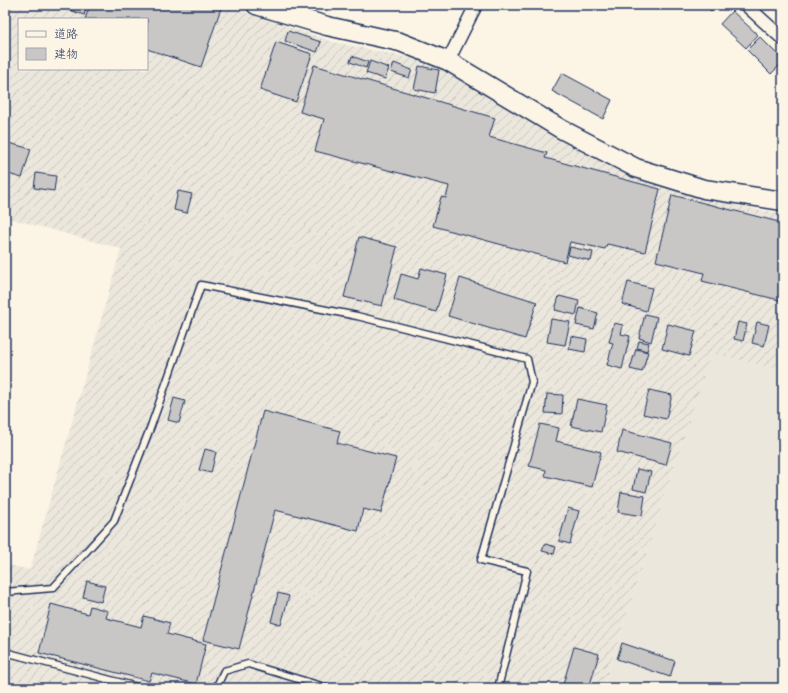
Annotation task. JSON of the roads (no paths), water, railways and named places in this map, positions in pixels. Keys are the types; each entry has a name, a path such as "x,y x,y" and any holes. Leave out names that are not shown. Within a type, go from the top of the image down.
{"street":[{"path":"257,5 327,26 400,42 448,61 561,129 636,168 704,189 783,201"},
{"path":"448,61 476,5"},
{"path":"746,5 783,39"}],"lane":[{"path":"5,592 53,588 114,521 151,426 201,285 357,316 527,359 532,382 481,560 527,571 498,688"},
{"path":"5,652 141,688"},
{"path":"216,688 224,671 248,664 328,688"}]}
